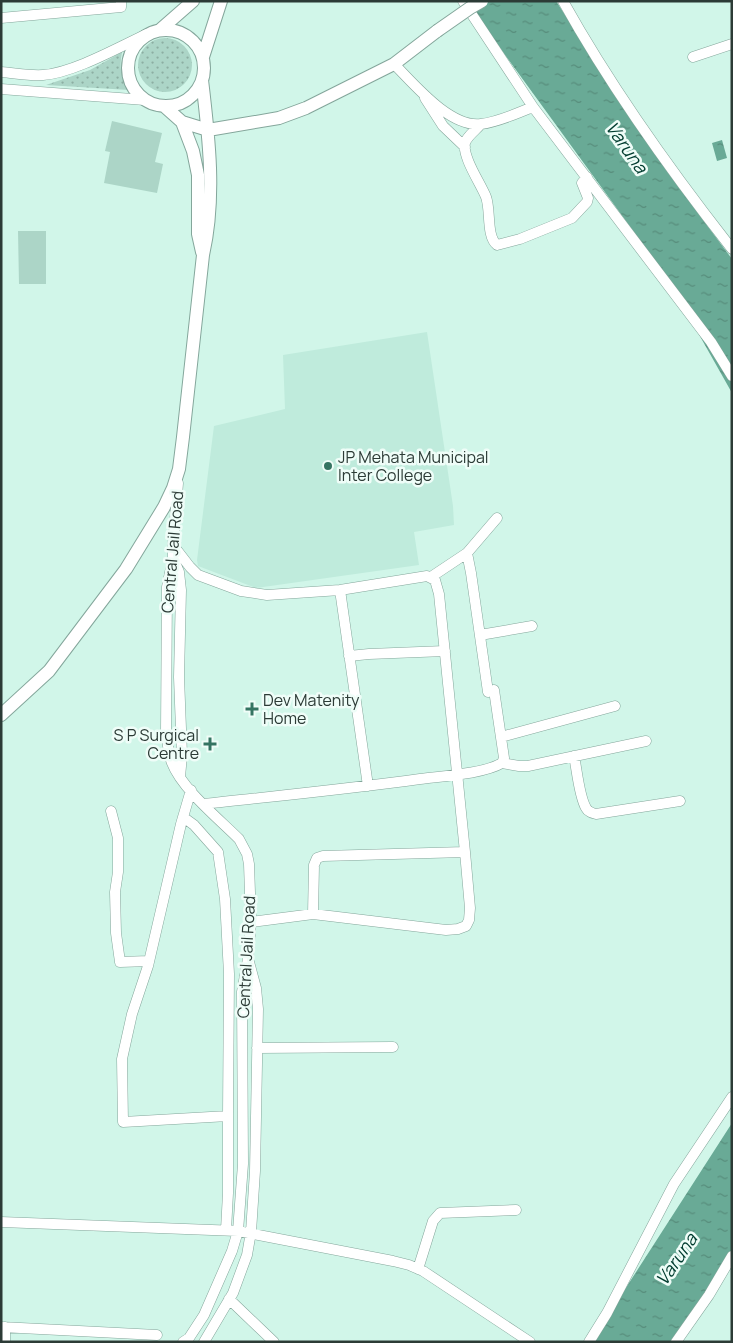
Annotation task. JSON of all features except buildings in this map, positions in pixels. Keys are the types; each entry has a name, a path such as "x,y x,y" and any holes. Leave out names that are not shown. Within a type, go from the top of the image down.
{"main road":[{"path":"161,29 193,1"},
{"path":"202,57 221,1"},
{"path":"164,106 182,122 208,130 279,118 321,101 394,64 437,31 482,1"},
{"path":"161,29 168,29 183,33 195,43 202,57 204,69 202,80 196,91 187,100 176,105 164,106 145,100 137,93 127,72 128,61 131,50 147,34 161,29"},
{"name":"Central Jail Road","path":"1,715 49,671 126,569 164,507 173,488 179,469 203,255 208,231 210,181 208,130 202,80"},
{"path":"182,122 193,150 198,175 198,234 203,255"}],"street":[{"path":"1,18 121,7 121,1"},
{"path":"463,1 533,107 711,342 732,376"},
{"path":"563,1 629,110 684,188 732,249"},
{"path":"1,72 26,75 44,75 61,72 147,34"},
{"path":"693,57 732,44"},
{"path":"394,64 420,90 458,120 468,124 480,125 533,107"},
{"path":"1,89 145,100"},
{"path":"420,90 443,126 465,147 473,173 486,195 492,238 497,245 520,239 572,218 587,202 588,198 582,183 587,177"},
{"path":"465,147 467,140 480,125"},
{"name":"Central Jail Road","path":"179,469 173,558 166,587 166,732 169,756 180,777 239,839 247,854 250,875 251,922 248,959 242,992 244,1164 238,1231 232,1251 204,1315 188,1340"},
{"path":"173,545 190,568 198,575 241,591 267,595 340,590 417,577 431,577 466,553 497,518"},
{"path":"466,553 480,635 501,737 504,758 502,763"},
{"path":"173,558 179,572 181,590 179,677 182,755 180,777"},
{"path":"251,922 313,914 446,930 466,926 470,920 466,852 439,594 437,585 431,577"},
{"path":"340,590 368,786"},
{"path":"480,635 532,626"},
{"path":"349,656 445,651"},
{"path":"501,737 615,706"},
{"path":"204,804 457,774 495,767 502,763 528,766 646,741"},
{"path":"574,756 582,798 585,808 590,812 596,814 680,802"},
{"path":"191,790 149,961 132,1014 122,1059 122,1122 228,1116"},
{"path":"111,812 118,838 118,872 114,892 116,933 120,962 149,961"},
{"path":"183,817 194,825 218,852 225,899 229,974 228,1192 226,1230"},
{"path":"313,914 314,865 317,858 323,856 466,852"},
{"path":"204,1342 230,1299 247,1255 251,1232 255,1171 258,1009 256,988 248,959"},
{"path":"257,1048 393,1047"},
{"path":"588,1342 607,1313 674,1184 732,1097"},
{"path":"418,1269 433,1221 440,1214 516,1210"},
{"path":"1,1222 251,1232 393,1261 418,1269 530,1342"},
{"path":"676,1342 709,1295 732,1256"},
{"path":"230,1299 274,1342"},
{"path":"5,1342 3,1327 101,1337 157,1334"}],"shaded area":[{"path":"165,38 175,40 184,46 190,55 192,65 190,75 184,84 175,90 165,92 155,90 146,84 140,75 138,65 140,55 146,46 155,40"},
{"path":"122,52 121,72 129,90 46,85 90,70"},
{"path":"112,121 162,133 155,162 163,164 157,193 104,183 110,152 105,151"},
{"path":"18,231 46,231 46,284 19,284"},
{"name":"JP Mehata Municipal Inter College","path":"427,332 453,506 454,525 414,532 419,565 256,588 198,566 197,560 214,426 285,409 283,355"}],"water":[{"name":"Varuna","path":"468,1 556,1 666,170 732,259 732,393 666,276 505,55"},
{"path":"722,140 727,158 717,161 712,143"},
{"name":"Varuna","path":"732,1123 732,1255 670,1342 591,1342"}],"place":[{"name":"JP Mehata Municipal Inter College","path":"328,466"},
{"name":"Dev Matenity Home","path":"252,709"},
{"name":"S P Surgical Centre","path":"210,744"}]}
